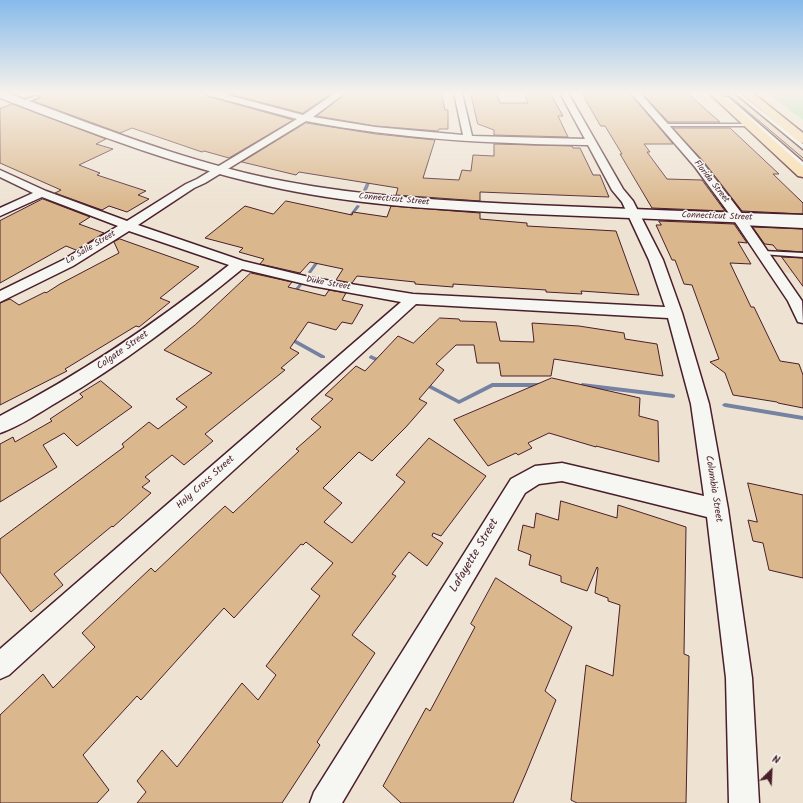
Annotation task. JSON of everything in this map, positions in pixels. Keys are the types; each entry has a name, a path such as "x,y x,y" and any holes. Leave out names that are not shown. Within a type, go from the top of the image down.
{"highway":[{"path":"757,130 803,173"},
{"path":"793,130 803,138"}],"street":[{"name":"Connecticut Street","path":"100,130 148,148 219,170 281,185 362,198 496,208 797,224"},
{"name":"La Salle Street","path":"0,297 68,263 179,194 195,188 201,181 284,130"},
{"path":"393,130 468,138 534,142 592,142"},
{"path":"466,130 468,138"},
{"name":"Columbia Street","path":"585,130 618,190 627,201 627,214 656,260 674,313 700,404 717,509 739,678 744,803"},
{"name":"Florida Street","path":"669,130 699,164 764,253 795,301 803,318"},
{"name":"Duke Street","path":"0,173 42,193 128,226 238,264 313,282 412,299 674,313"},
{"path":"0,212 42,193"},
{"name":"Colgate Street","path":"0,425 33,408 111,361 186,307 238,264"},
{"name":"Holy Cross Street","path":"0,666 412,299"},
{"name":"Lafayette Street","path":"325,803 518,486 535,475 562,472 717,509"}],"lane":[{"path":"763,130 803,165"},
{"path":"783,130 803,147"},
{"path":"764,253 803,255"}],"shaded area":[{"path":"767,130 781,130 803,149 803,161"},
{"path":"750,223 803,225 803,274 781,272"}],"building":[{"path":"0,130 83,130 106,139 96,144 113,149 79,165 100,173 97,175 146,191 138,195 149,199 127,212 109,206 102,210 55,193 61,190 0,163"},
{"path":"113,130 126,130 120,133"},
{"path":"139,130 275,130 229,158 204,151 202,152"},
{"path":"294,130 354,130 435,140 423,178 459,180 462,170 471,171 473,155 494,156 494,144 572,146 573,148 580,148 593,175 600,175 609,197 480,192 480,201 396,195 398,188 299,172 296,175 242,162"},
{"path":"494,130 565,130 568,137 494,135"},
{"path":"608,130 662,130 673,144 644,144 650,152 647,152 667,179 702,180 725,211 652,208 620,154 622,154"},
{"path":"675,130 733,130 779,174 773,174 803,203 803,214 742,211 704,162"},
{"path":"43,199 90,217 79,224 104,233 76,250 66,246 0,283 0,221"},
{"path":"286,201 352,215 353,212 387,217 391,206 480,213 480,219 527,223 527,226 616,231 639,295 581,291 582,294 546,292 546,290 453,284 453,287 415,284 415,282 357,276 352,283 336,280 343,269 310,262 300,273 260,264 264,259 239,252 243,248 205,238 245,206 273,214"},
{"path":"659,221 734,224 747,243 738,242 751,264 730,263 751,307 754,307 780,361 799,364 803,375 803,408 733,395 725,373 710,362 719,359 692,285 684,284 675,260 672,260 656,225 661,225"},
{"path":"753,227 803,229 803,252 777,250 773,245 765,244"},
{"path":"120,239 199,267 160,298 170,302 139,327 136,326 65,369 67,371 0,405 0,303 10,299 19,305 45,292 46,293 119,253 114,242"},
{"path":"782,257 803,258 803,286"},
{"path":"251,273 292,282 288,287 325,296 329,290 346,293 342,300 363,305 352,324 342,322 336,330 308,322 290,348 299,353 281,368 285,370 205,434 213,441 184,465 172,455 145,477 150,481 142,487 151,493 113,527 112,526 54,574 63,585 31,612 0,572 0,539 124,447 122,444 149,422 158,429 187,407 176,399 212,373 164,350 195,325"},
{"path":"440,318 459,319 460,321 496,322 500,341 534,342 532,323 579,326 624,333 625,339 657,344 663,376 554,359 551,376 501,376 499,363 477,363 474,345 456,345 436,364 444,370 419,399 427,403 406,427 372,461 359,452 323,488 342,503 324,522 352,543 405,482 396,475 429,438 486,476 441,536 433,533 432,536 443,543 427,566 409,552 392,574 396,576 352,635 375,653 317,742 320,745 282,803 137,803 146,792 137,781 162,750 177,767 242,683 258,700 276,675 266,666 320,596 311,589 333,563 306,542 303,545 301,544 234,618 224,608 141,700 137,696 83,755 109,790 97,803 0,803 0,715 43,674 53,688 95,647 82,633 151,568 155,572 225,506 233,513 299,451 296,449 321,427 311,419 333,399 325,395 356,366 365,371 398,336 413,343"},
{"path":"552,378 640,398 639,416 658,421 659,462 596,447 549,433 528,443 532,448 518,455 516,453 488,466 454,420"},
{"path":"101,381 132,407 77,446 64,433 43,445 57,467 0,502 0,444 13,437 15,442 52,421 50,419 83,397 80,394"},
{"path":"748,483 803,495 803,578 769,570 763,543 753,541 748,520 757,522"},
{"path":"561,501 617,518 618,505 686,527 684,654 689,656 686,803 577,803 571,800 586,665 613,676 620,605 608,601 608,598 595,593 597,567 587,591 561,582 561,576 529,565 531,555 518,550 523,525 534,528 536,513 558,520"},
{"path":"496,578 572,627 545,691 556,700 526,773 513,803 401,803 383,786 426,708 430,711 475,627 471,624"}],"waterway":[{"path":"365,190 370,178"},
{"path":"348,219 358,206"},
{"path":"310,272 320,258"},
{"path":"294,293 300,285"},
{"path":"289,338 323,357"},
{"path":"371,357 382,362"},
{"path":"425,384 459,402 492,385 542,385"},
{"path":"582,385 673,396"},
{"path":"725,405 803,418"}],"tram line":[{"path":"770,130 803,158"}]}
